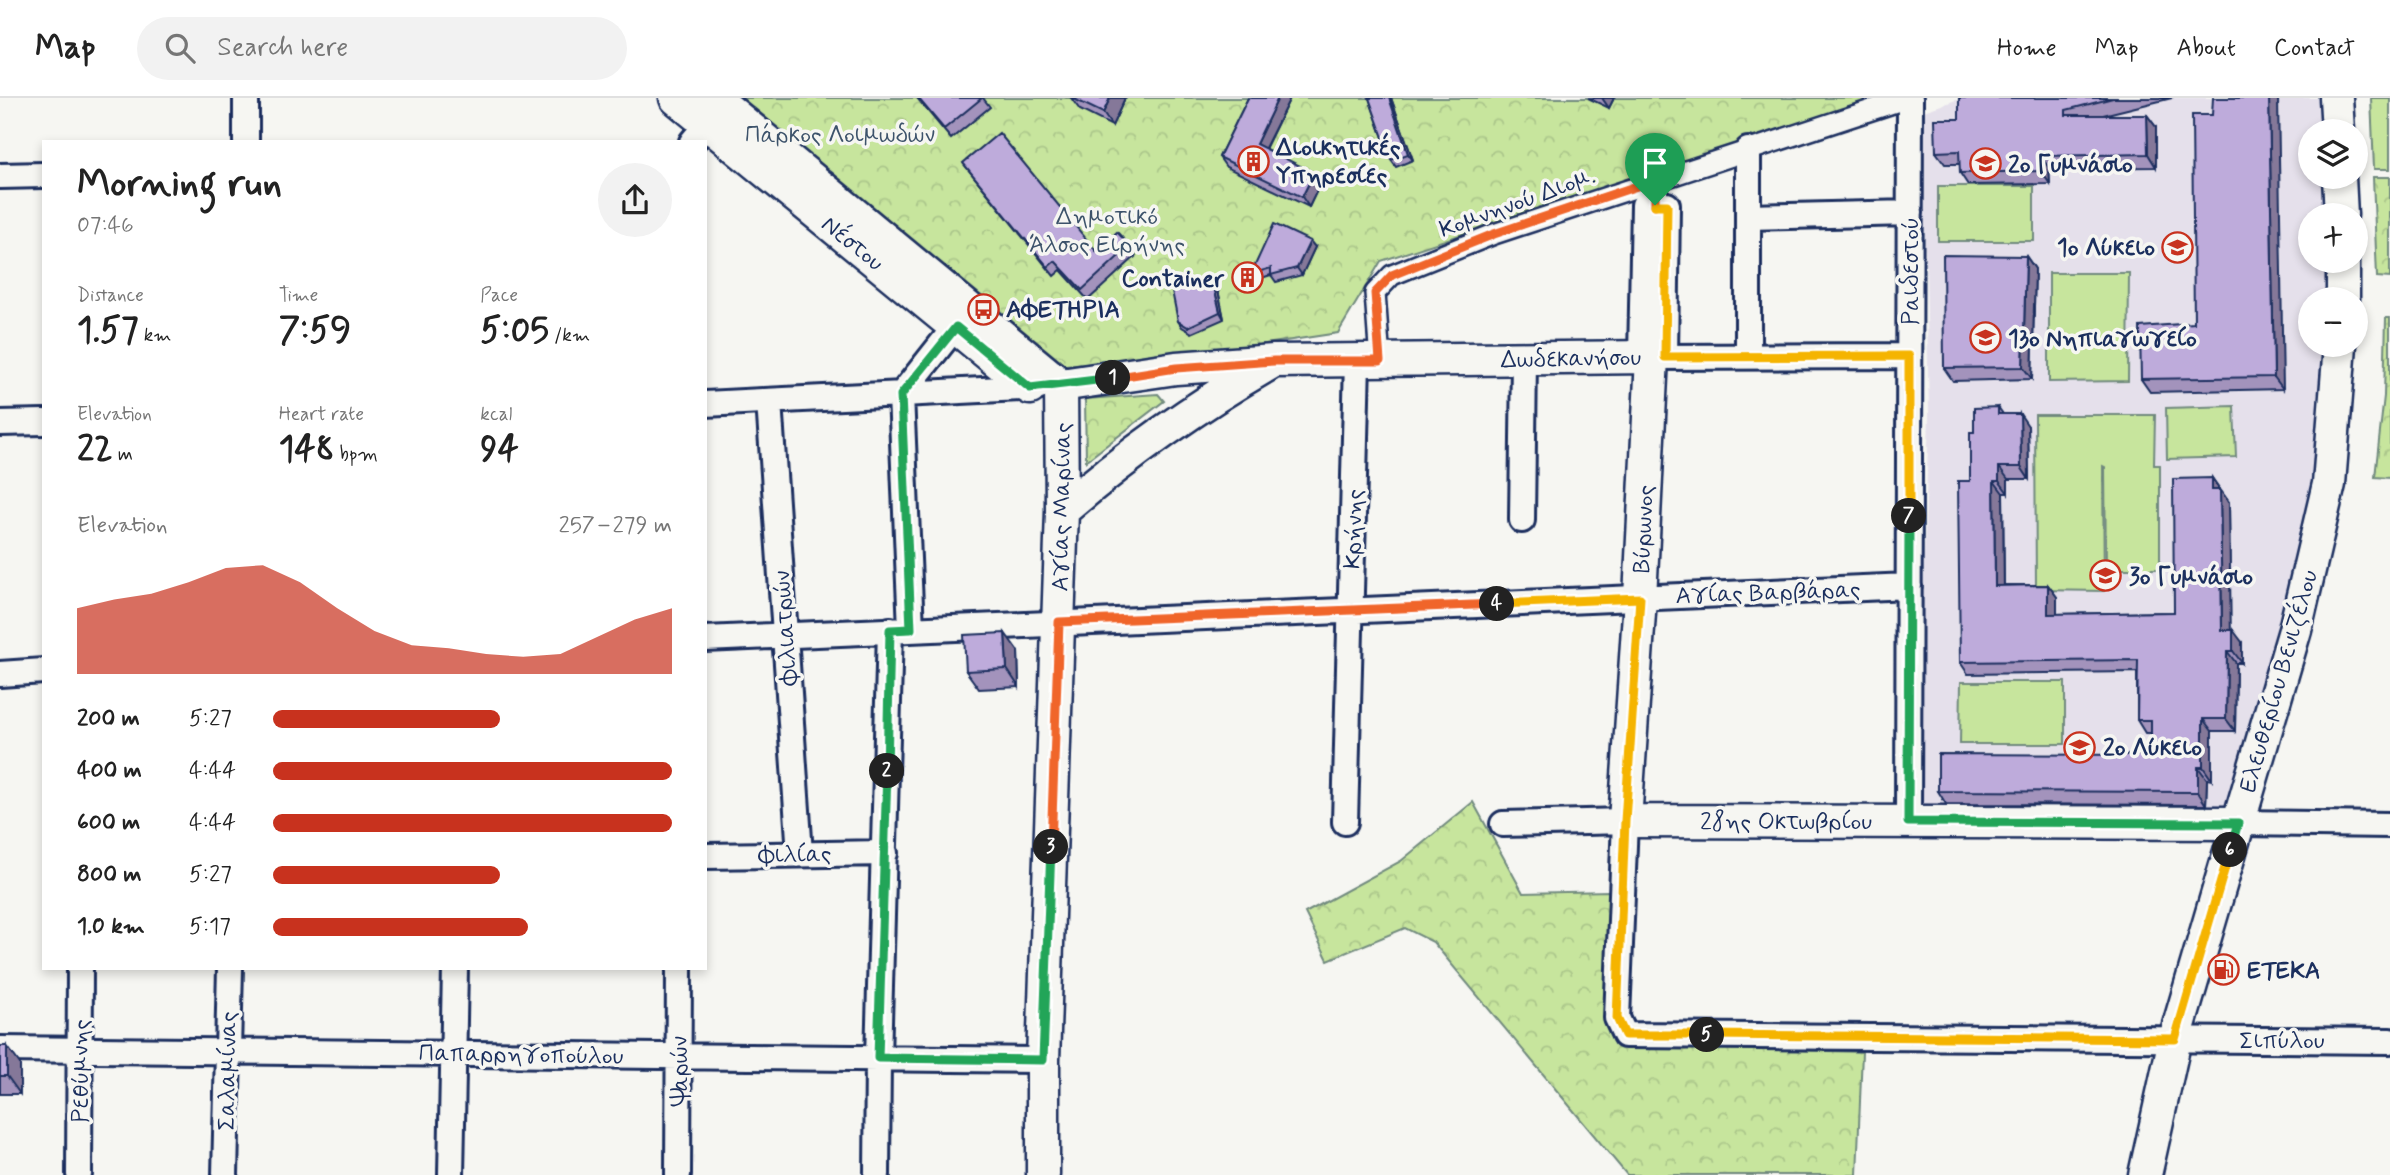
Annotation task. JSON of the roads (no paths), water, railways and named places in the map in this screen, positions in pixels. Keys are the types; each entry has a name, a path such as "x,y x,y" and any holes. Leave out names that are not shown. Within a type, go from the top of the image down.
{"street":[{"path":"246,98 246,140"},
{"name":"Νέστου","path":"676,98 709,117 1061,385"},
{"name":"Κομνηνού Διομ.","path":"1369,361 1375,293 1392,275 1494,234 1655,193 1748,150 1909,98"},
{"name":"Ραιδεστού","path":"1908,822 1909,98"},
{"path":"2336,98 2337,119"},
{"name":"Νέστου","path":"709,117 1030,388"},
{"path":"1748,150 1748,356"},
{"path":"0,176 42,175"},
{"name":"Βύρωνος","path":"1625,1035 1617,1018 1625,821 1653,357 1644,205 1655,193"},
{"path":"1748,217 1910,213"},
{"path":"877,1175 885,853 901,630 901,395 956,327"},
{"name":"Δωδεκανήσου","path":"1061,385 1176,368 1274,361 1909,356"},
{"name":"Ελευθερίου Βενιζέλου","path":"2145,1175 2175,1039 2280,687 2329,484 2339,357"},
{"path":"1522,520 1524,359"},
{"path":"1062,511 1152,439 1213,397 1274,361"},
{"name":"Κρήνης","path":"1345,822 1350,610 1369,361"},
{"path":"707,404 1061,385"},
{"name":"Αγίας Μαρίνας","path":"1043,1175 1043,1060 1062,511 1061,385"},
{"name":"Φιλιατρών","path":"769,401 800,855"},
{"path":"0,423 42,422"},
{"name":"Αγίας Βαρβάρας","path":"707,639 1909,586"},
{"path":"0,674 42,671"},
{"name":"28ης Οκτωβρίου","path":"1503,824 1625,821 2238,823"},
{"path":"2238,823 2390,825"},
{"name":"Φιλίας","path":"707,856 885,853"},
{"name":"Ρεθύμνης","path":"79,1175 80,970"},
{"name":"Σαλαμίνας","path":"225,1175 230,970"},
{"path":"451,1175 455,970"},
{"name":"Ψαρών","path":"678,1175 679,970"},
{"name":"Σιπύλου","path":"1625,1035 2390,1041"},
{"name":"Παπαρρηγοπούλου","path":"0,1049 1043,1060"}],"place":[{"name":"Διοικητικές Υπηρεσίες","path":"1253,161"},
{"name":"2ο Γυμνάσιο","path":"1985,164"},
{"name":"1ο Λύκειο","path":"2178,247"},
{"name":"Container","path":"1247,278"},
{"name":"ΑΦΕΤΗΡΙΑ","path":"983,309"},
{"name":"13ο Νηπιαγωγείο","path":"1985,338"},
{"name":"3ο Γυμνάσιο","path":"2106,576"},
{"name":"2ο Λύκειο","path":"2080,747"},
{"name":"ΕΤΕΚΑ","path":"2224,970"}],"park label":[{"name":"Πάρκος Λοιμωδών","path":"840,134"},
{"name":"Δημοτικό Άλσος Ειρήνης","path":"1107,230"}]}
